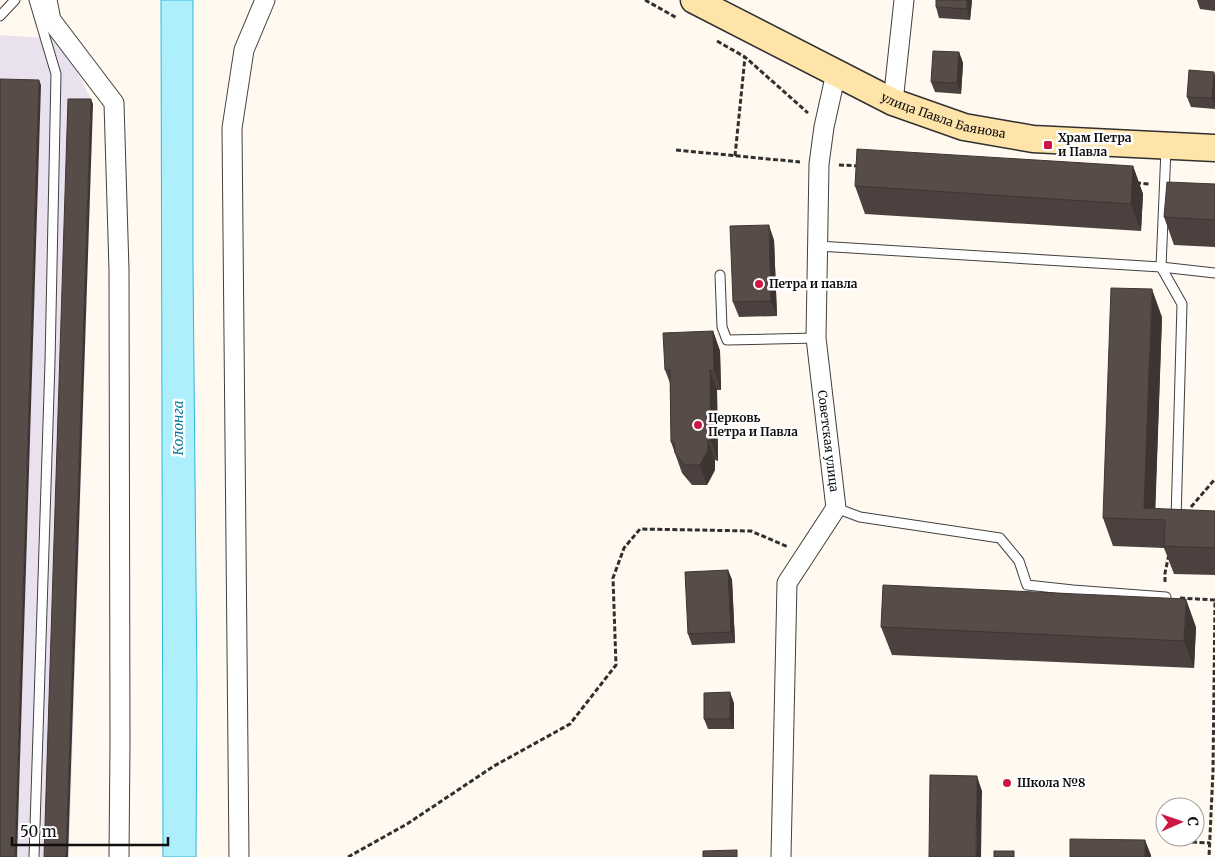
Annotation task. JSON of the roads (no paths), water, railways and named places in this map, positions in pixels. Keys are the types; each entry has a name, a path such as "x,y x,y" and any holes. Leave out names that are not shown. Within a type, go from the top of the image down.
{"main road":[{"name":"улица Павла Баянова","path":"694,0 893,102 964,127 1033,139 1215,148"}],"street":[{"path":"47,0 51,20 114,103 119,270 119,857"},
{"path":"239,857 232,128 244,50 265,0"},
{"path":"893,102 904,0"},
{"name":"Советская улица","path":"781,857 787,583 836,508 816,338 819,164 824,127 836,73"}],"lane":[{"path":"0,16 15,0"},
{"path":"34,0 56,74 50,372 34,857"},
{"path":"1166,146 1161,267 1182,304 1175,525 1185,525"},
{"path":"818,246 1161,267 1215,273"},
{"path":"720,275 722,327 727,340 816,338"},
{"path":"836,508 860,517 1000,538 1019,561 1027,584 1073,590 1166,597"}],"water":[{"name":"Колонга","path":"161,0 193,0 193,266 197,685 196,857 163,857"}],"place":[{"name":"Храм Петра и Павла","path":"1048,145"},
{"name":"Петра и павла","path":"759,284"},
{"name":"Церковь Петра и Павла","path":"698,425"},
{"name":"Школа №8","path":"1007,783"}]}
